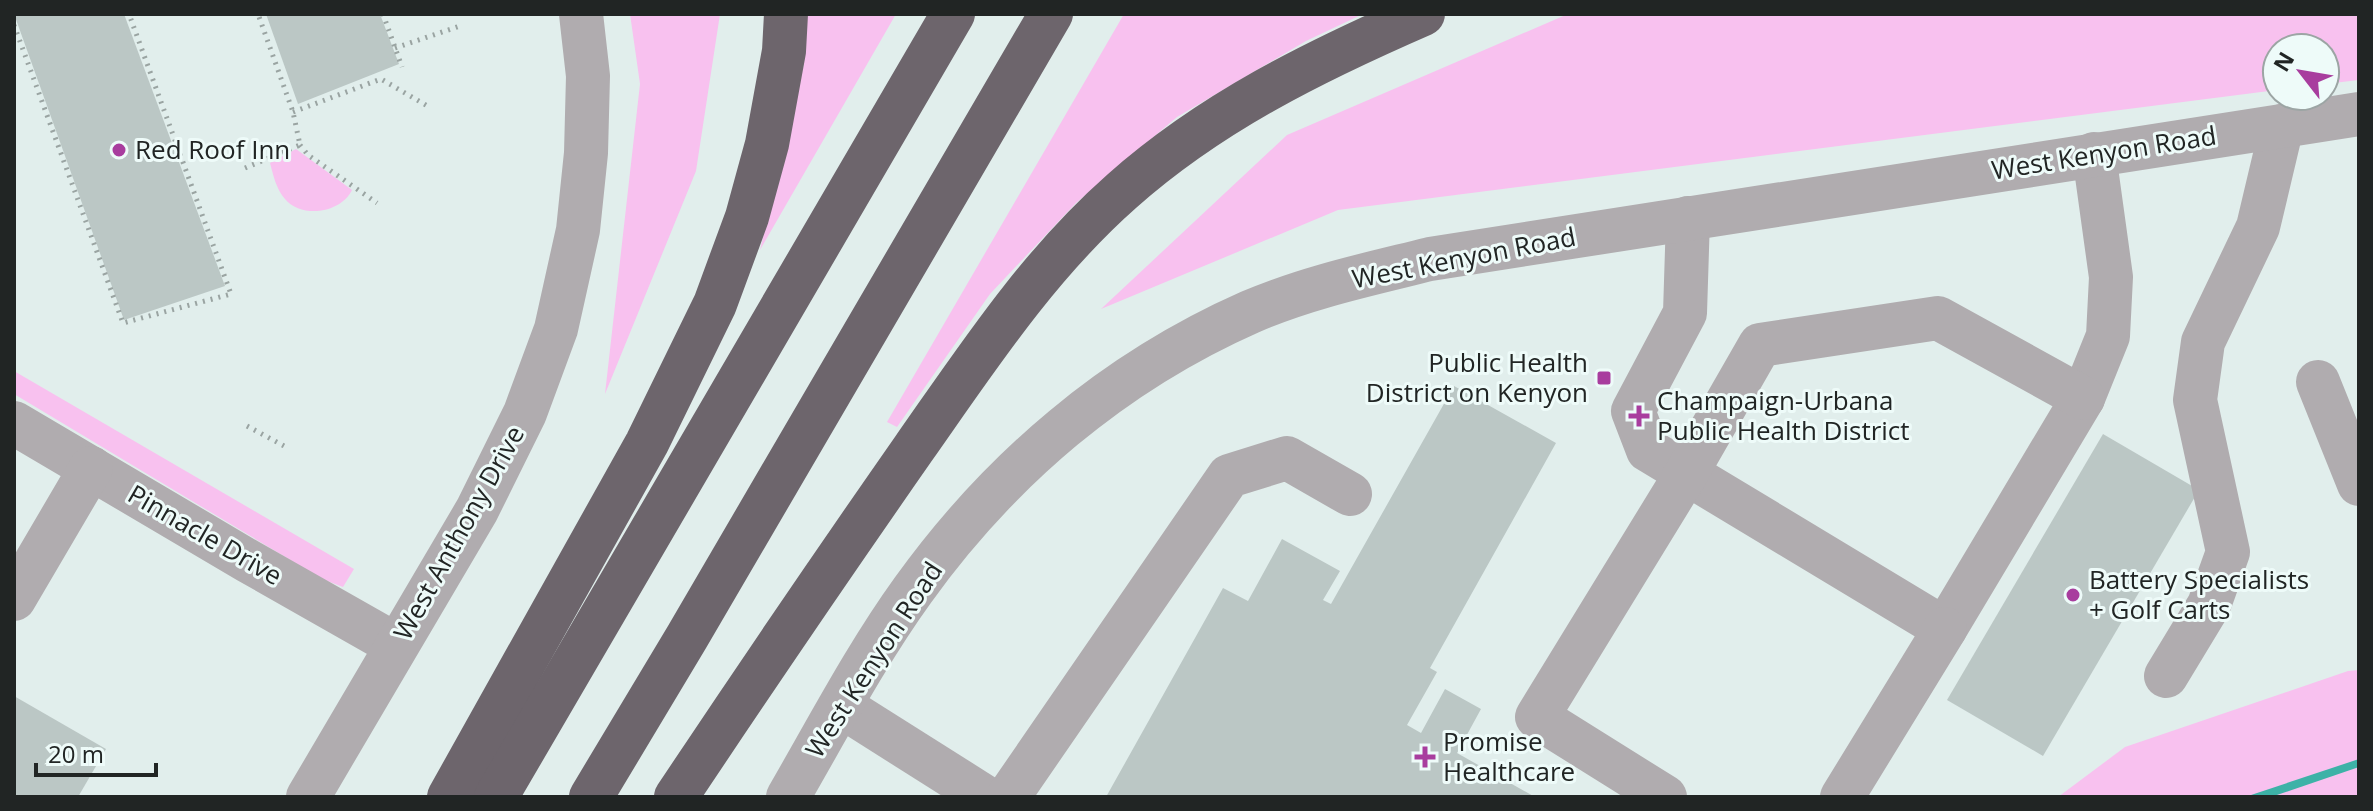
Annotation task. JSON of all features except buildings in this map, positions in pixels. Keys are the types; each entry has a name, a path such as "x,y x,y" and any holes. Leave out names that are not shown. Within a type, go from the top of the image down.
{"highway":[{"path":"449,797 647,443 715,304 747,217 767,144 784,51 786,14"},
{"path":"496,797 953,14"},
{"path":"591,797 1051,14"},
{"path":"676,797 817,587 1010,311 1047,266 1121,191 1185,141 1263,91 1336,52 1423,14"}],"street":[{"name":"West Anthony Drive","path":"308,797 477,510 525,413 556,329 578,230 586,153 588,76 581,14"},
{"name":"West Kenyon Road","path":"788,797 913,590 985,501 1037,448 1124,381 1187,343 1253,311 1323,286 1430,259 2359,114"},
{"path":"2166,676 2209,605 2228,552 2195,400 2203,342 2258,227 2282,126"},
{"path":"1842,797 2083,398 2108,336 2111,277 2094,154"},
{"path":"1688,218 1685,313 1633,411 1648,450 1945,629"},
{"path":"1665,797 1537,717 1686,474 1760,345 1938,318 2083,398"},
{"path":"2318,382 2359,484"},
{"name":"Pinnacle Drive","path":"14,423 396,645"},
{"path":"1008,797 1229,476 1287,458 1350,494"},
{"path":"14,599 91,468"},
{"path":"841,706 985,797"}],"path":[{"path":"14,25 123,323 231,294 129,14"},
{"path":"258,14 293,112 300,145 308,155 377,203"},
{"path":"383,14 402,67"},
{"path":"395,48 460,26"},
{"path":"293,112 381,79 431,108"},
{"path":"245,168 300,145"},
{"path":"247,426 286,447"}],"shaded area":[{"path":"630,14 720,14 696,171 605,394 640,84"},
{"path":"806,14 896,14 760,250 804,64"},
{"path":"1124,14 1363,14 1306,41 1177,117 1076,203 990,294 897,427 887,422"},
{"path":"1568,14 2359,14 2359,80 2341,82 2341,32 2261,32 2261,92 1338,210 1101,309 1287,135"},
{"path":"296,149 352,190 347,198 321,211 301,209 285,199 270,163"},
{"path":"14,371 354,569 343,587 322,579 14,394"},
{"path":"2359,670 2359,797 2058,797 2125,747 2348,671"}],"water":[{"path":"2359,759 2359,767 2271,797 2245,797"}],"place":[{"name":"Red Roof Inn","path":"119,150"},
{"name":"Public Health District on Kenyon","path":"1604,378"},
{"name":"Champaign-Urbana Public Health District","path":"1639,416"},
{"name":"Battery Specialists + Golf Carts","path":"2073,595"},
{"name":"Promise Healthcare","path":"1425,757"}]}
